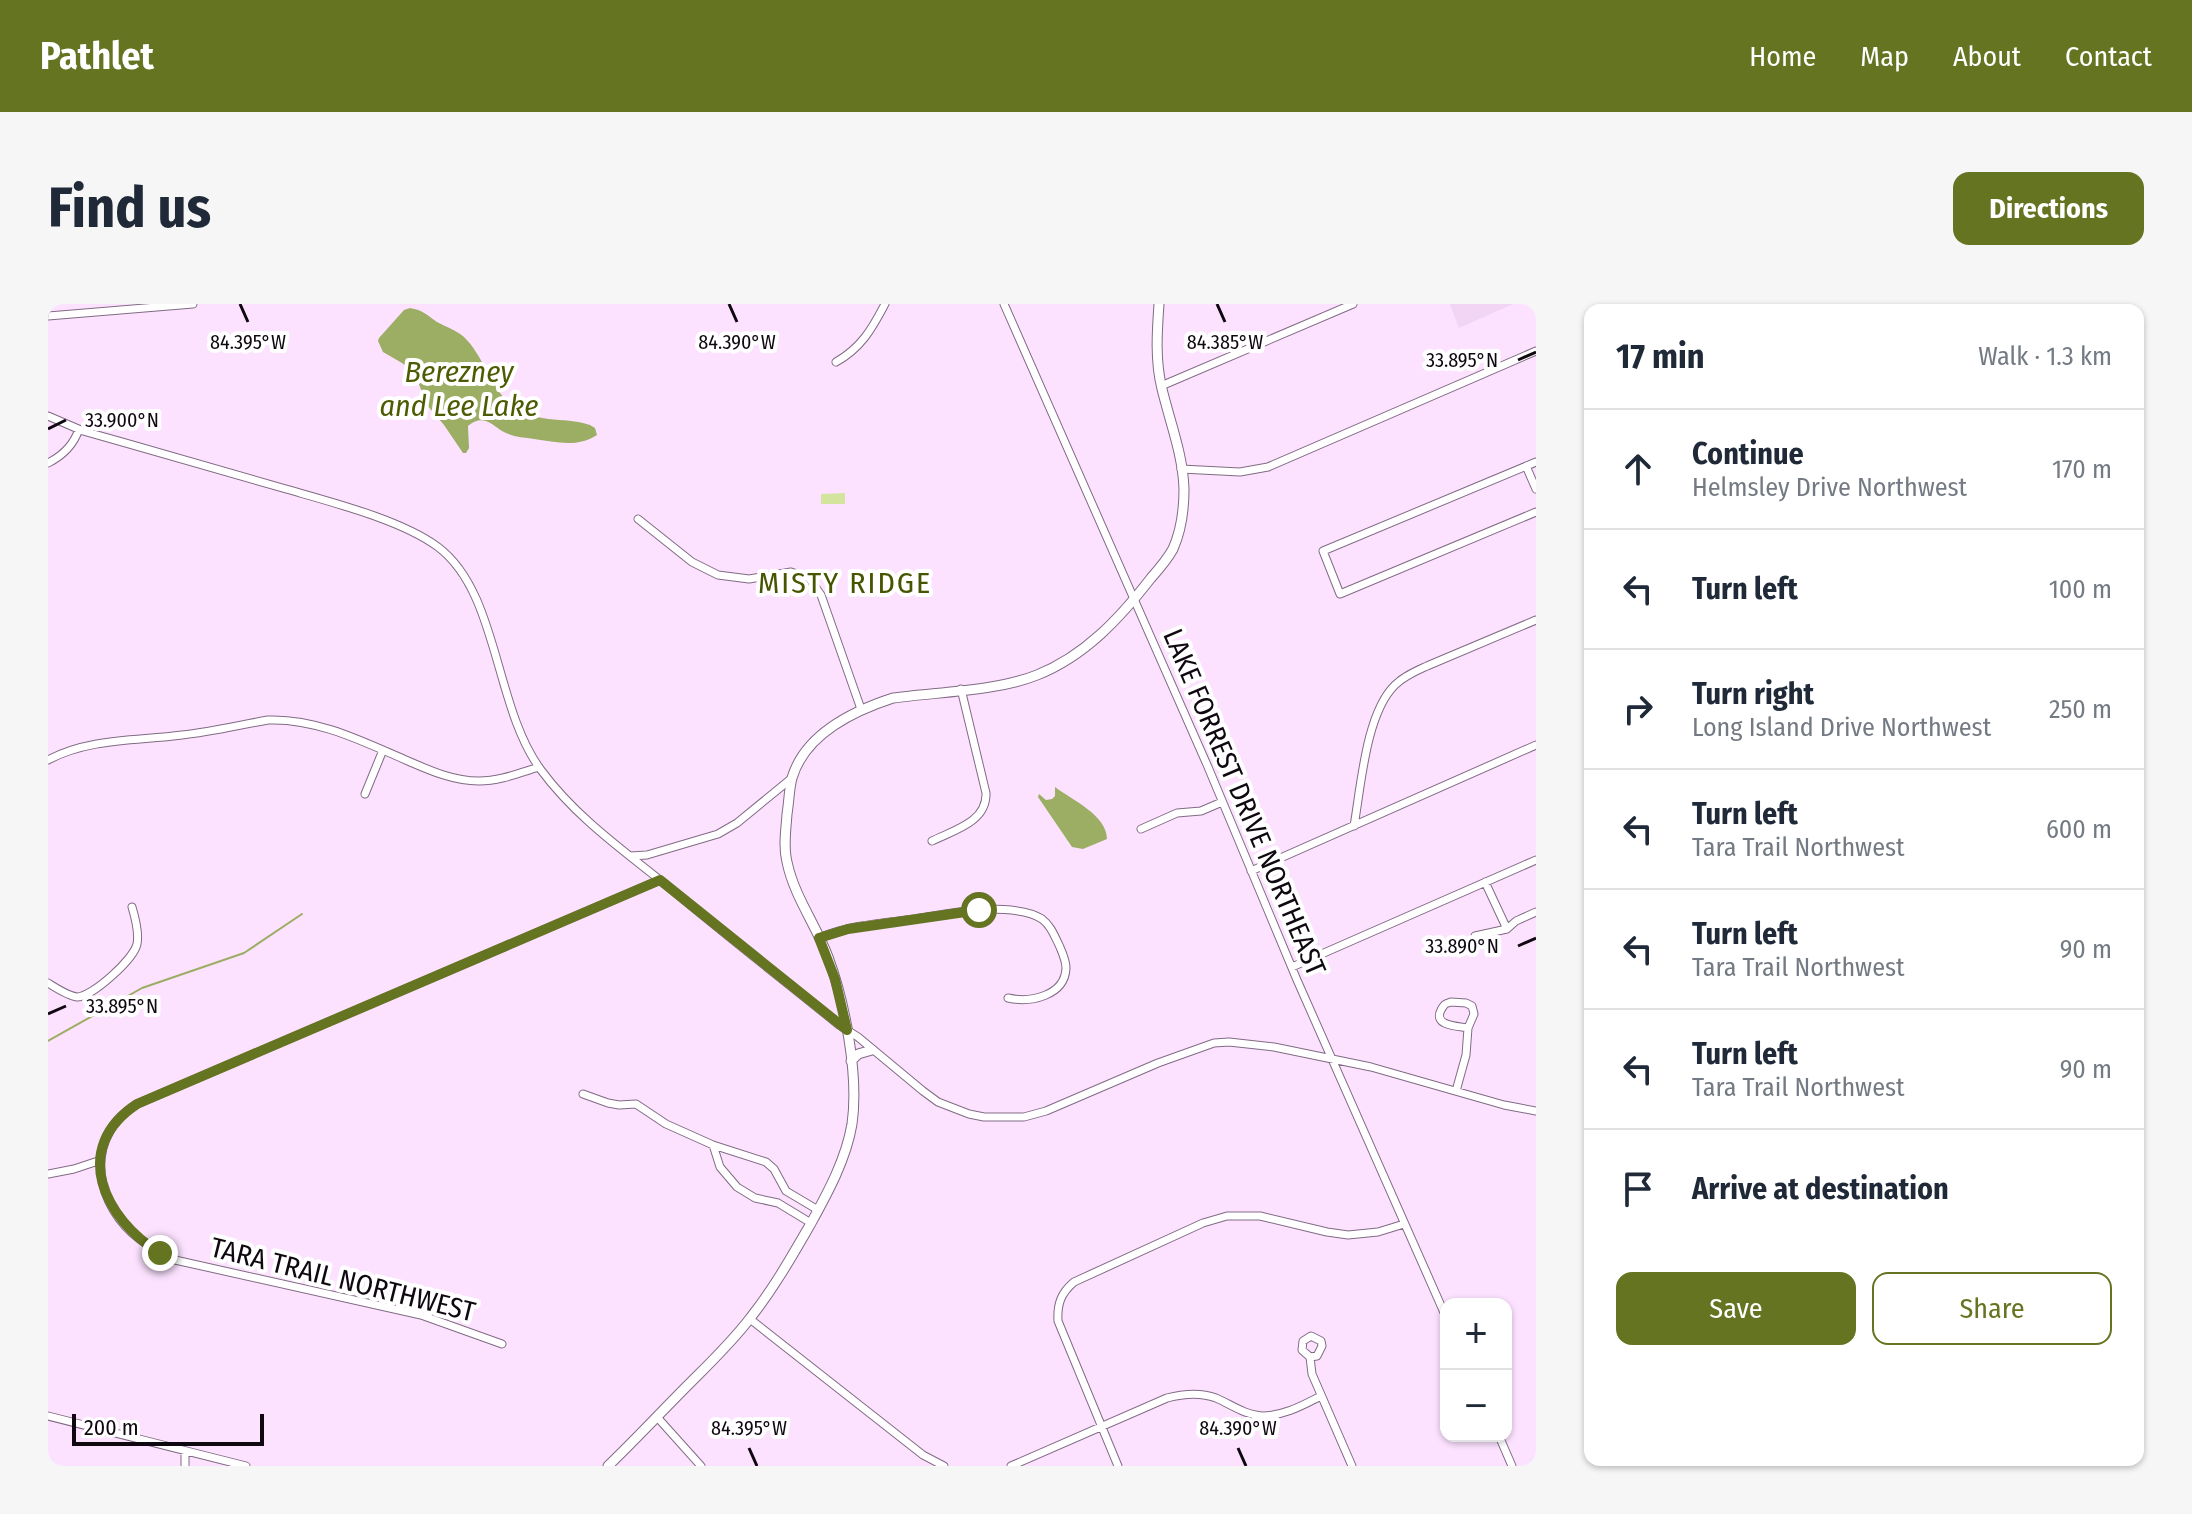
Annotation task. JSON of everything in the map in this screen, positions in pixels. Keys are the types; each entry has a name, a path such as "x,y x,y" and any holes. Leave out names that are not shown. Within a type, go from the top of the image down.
{"main road":[{"path":"608,1466 750,1319 811,1223 846,1149 852,1125 854,1091 847,1030 835,979 790,875 785,850 792,778 799,763 816,740 861,709 893,698 1020,681 1051,668 1087,646 1117,620 1135,599 1167,558 1177,538 1184,504 1181,469 1161,386 1156,340 1159,304"},
{"path":"851,1061 858,1054 872,1050"}],"street":[{"path":"48,316 193,304"},
{"path":"836,362 864,340 885,304"},
{"name":"LAKE FORREST DRIVE NORTHEAST","path":"1004,304 1440,1304"},
{"path":"1161,386 1353,304"},
{"path":"1181,469 1240,472 1268,467 1536,351"},
{"path":"48,416 79,429 332,502 415,533 442,550 461,571 478,604 514,719 525,744 539,767 580,816 938,1102 969,1114 998,1119 1024,1117 1214,1043 1247,1043 1331,1057 1536,1111"},
{"path":"48,463 66,449 79,429"},
{"path":"1536,462 1323,551 1340,594 1536,512"},
{"path":"1526,466 1536,489"},
{"path":"638,519 692,562 718,575 749,579 791,572 809,578 821,595 861,709"},
{"path":"1354,826 1374,720 1396,684 1427,666 1536,620"},
{"path":"932,841 974,820 986,804 961,689"},
{"path":"48,760 68,750 105,742 184,735 280,720 307,723 439,774 468,780 494,780 539,767"},
{"path":"1251,871 1536,745"},
{"path":"365,794 383,750"},
{"path":"630,856 647,855 718,834 737,823 792,778"},
{"path":"1141,829 1177,813 1201,811 1222,802"},
{"path":"1292,967 1536,860"},
{"path":"48,1174 101,1160 110,1129 126,1110 137,1104 660,880"},
{"path":"1485,882 1507,929"},
{"path":"50,984 75,997 89,994 131,957 137,944 132,907"},
{"path":"819,938 848,929 979,910 1002,909 1033,915 1044,921 1052,931 1065,959 1065,975 1057,987 1040,997 1025,1000 1008,998"},
{"path":"1475,936 1507,929 1536,912"},
{"path":"1456,1091 1466,1055 1468,1028 1474,1014 1472,1006 1466,1003 1444,1005 1439,1015 1444,1024 1468,1028"},
{"path":"583,1094 608,1103 636,1104 666,1124 713,1145 766,1162 774,1169 786,1191 818,1210"},
{"path":"713,1145 720,1167 737,1187 755,1198 778,1203 811,1223"},
{"name":"TARA TRAIL NORTHWEST","path":"101,1160 104,1188 119,1218 145,1244 175,1260 421,1315 502,1344"},
{"path":"778,1203 786,1191"},
{"path":"1118,1466 1058,1321 1060,1299 1074,1282 1203,1223 1227,1216 1260,1216 1348,1235 1378,1232 1404,1224"},
{"path":"750,1319 923,1455 944,1466"},
{"path":"1310,1357 1312,1374 1352,1466"},
{"path":"1011,1466 1178,1395 1208,1396 1243,1412 1264,1416 1286,1412 1321,1396"},
{"path":"48,1416 246,1466"},
{"path":"657,1417 701,1466"},
{"path":"1502,1442 1512,1466"},
{"path":"185,1451 185,1466"}],"shaded area":[{"path":"1450,304 1513,304 1459,328"},
{"path":"845,493 845,504 821,504 821,494"}],"water":[{"name":"Berezney and Lee Lake","path":"404,310 422,311 464,337 503,397 519,410 538,417 590,425 597,435 582,442 558,442 514,436 483,420 468,426 469,448 463,453 427,405 415,374 383,352 378,341"},
{"path":"1055,787 1095,815 1107,839 1083,849 1072,847 1038,797 1039,794 1046,800 1052,799"}],"waterway":[{"path":"48,1041 142,988 244,953 302,914"}],"district":[{"name":"MISTY RIDGE","path":"845,583"}],"route":[{"path":"160,1253 131,1232 109,1203 104,1188 101,1173 105,1140 126,1110 660,880 847,1030 835,979 819,938 848,929 979,910"}]}
